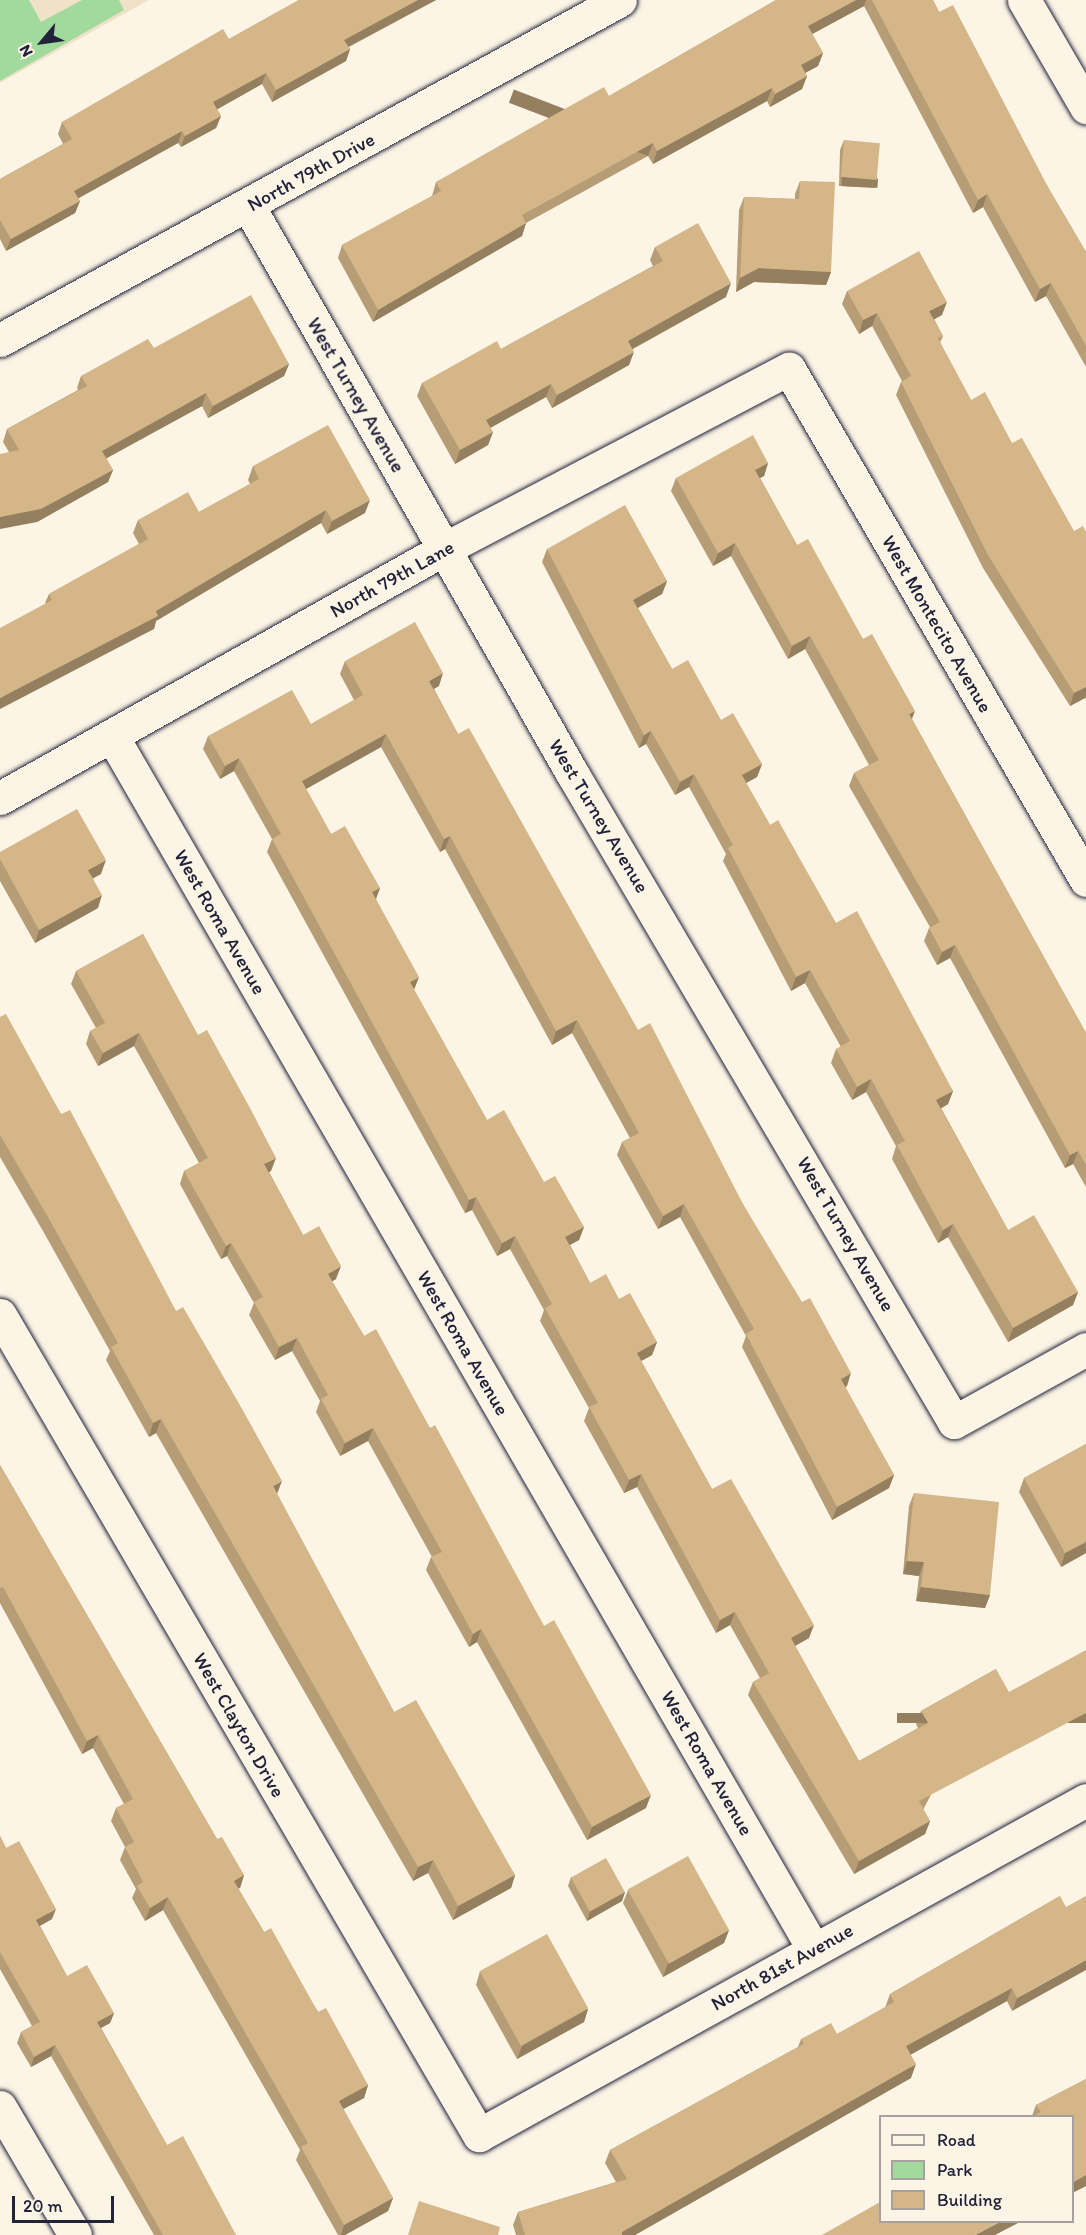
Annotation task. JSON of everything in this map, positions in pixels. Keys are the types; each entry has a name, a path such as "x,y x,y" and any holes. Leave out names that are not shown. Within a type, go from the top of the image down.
{"street":[{"path":"1024,0 1086,107"},
{"name":"North 79th Drive","path":"0,340 249,207 614,2"},
{"name":"West Turney Avenue","path":"249,207 444,549 954,1422 1086,1349"},
{"name":"North 79th Lane","path":"0,798 444,549 789,369"},
{"name":"West Montecito Avenue","path":"789,369 1086,880"},
{"name":"West Roma Avenue","path":"112,736 814,1950"},
{"name":"West Clayton Drive","path":"0,1315 479,2134"},
{"name":"North 81st Avenue","path":"479,2134 1086,1800"},
{"path":"0,2107 75,2235"}],"shaded area":[{"path":"0,0 149,0 0,83"}],"green space":[{"path":"0,0 29,0 41,22 82,0 119,0 124,10 0,81"}],"building":[{"path":"299,0 418,0 344,40 350,49 276,90 266,73 213,102 221,116 185,136 182,131 74,191 80,201 11,239 0,220 0,179 72,139 62,122 223,29 229,39"},
{"path":"776,0 856,0 808,26 823,53 801,65 807,76 775,94 772,88 657,151 653,143 522,215 526,223 378,310 342,245 441,191 436,182 529,129 604,87 609,96"},
{"path":"872,0 933,0 939,12 953,5 1049,189 1086,252 1086,346 1051,283 1040,289 987,194 978,200"},
{"path":"844,140 880,143 877,180 841,177"},
{"path":"800,181 835,182 831,272 759,268 740,278 744,197 799,199"},
{"path":"698,223 731,283 628,341 634,352 557,395 551,384 486,420 493,432 460,450 422,383 497,341 501,349 663,261 655,247"},
{"path":"919,251 947,302 929,311 943,336 938,338 971,400 985,392 1012,443 1022,438 1074,531 1083,526 1086,532 1086,687 1074,693 988,555 901,382 911,376 877,313 863,320 847,291"},
{"path":"251,295 289,364 213,406 206,393 102,451 113,470 41,509 0,517 0,454 19,450 7,429 87,386 81,376 148,339 154,348"},
{"path":"328,425 370,500 332,521 326,510 156,611 158,616 0,698 0,628 52,600 49,594 148,539 138,520 188,492 199,512 259,479 253,466"},
{"path":"753,435 768,463 755,470 797,545 808,539 863,639 872,634 915,711 909,714 1086,1033 1086,1165 1078,1151 1070,1155 955,945 942,952 929,928 940,922 854,773 879,760 810,636 792,646 735,543 718,553 676,478"},
{"path":"625,505 667,581 633,600 672,669 688,660 721,720 733,713 762,764 742,775 770,825 778,820 836,923 857,911 953,1091 936,1100 1008,1230 1034,1215 1078,1292 1013,1328 953,1224 943,1230 897,1145 905,1141 871,1079 857,1087 836,1049 850,1041 810,970 796,977 728,848 733,845 694,774 680,782 651,731 644,735 547,549"},
{"path":"415,622 443,673 429,681 458,734 469,728 638,1030 650,1023 744,1206 802,1302 810,1298 851,1373 841,1379 894,1475 837,1507 746,1334 754,1329 684,1204 663,1216 622,1142 639,1133 577,1020 556,1031 450,836 444,839 386,734 302,781 331,834 345,826 380,888 372,892 419,977 410,982 487,1120 504,1110 544,1182 555,1176 584,1227 565,1237 590,1283 606,1274 619,1299 630,1293 657,1342 637,1353 712,1489 731,1479 814,1625 791,1638 859,1761 928,1723 921,1711 996,1669 1009,1692 1086,1650 1086,1713 919,1801 930,1821 859,1861 753,1682 769,1673 735,1612 720,1620 641,1474 629,1480 589,1407 598,1403 545,1308 552,1304 515,1236 502,1243 476,1197 469,1200 272,839 281,834 239,758 225,766 208,736 292,690 311,724 363,695 345,661"},
{"path":"77,809 106,860 88,870 102,895 39,930 0,859 0,852"},
{"path":"143,934 198,1035 207,1030 250,1108 276,1158 264,1164 303,1235 319,1226 341,1266 328,1274 364,1336 376,1329 430,1428 435,1425 544,1626 554,1620 651,1795 592,1827 481,1629 473,1634 431,1557 442,1552 373,1428 345,1443 321,1399 328,1395 297,1338 279,1347 254,1302 263,1297 231,1243 226,1246 184,1171 208,1158 139,1033 103,1053 90,1031 105,1023 76,971"},
{"path":"6,1014 61,1114 70,1110 176,1311 183,1307 241,1407 282,1481 273,1486 394,1712 416,1700 515,1875 458,1906 433,1860 418,1867 161,1419 153,1423 111,1347 118,1343 0,1135 0,1017"},
{"path":"1086,1444 1086,1542 1065,1553 1024,1478"},
{"path":"0,1465 217,1839 222,1837 244,1875 234,1881 264,1932 271,1928 318,2012 326,2008 368,2085 339,2101 393,2198 344,2225 301,2147 308,2143 168,1897 150,1908 137,1886 143,1882 125,1847 134,1842 116,1808 133,1799 98,1735 87,1741 3,1587 0,1588"},
{"path":"914,1493 999,1502 990,1595 921,1587 924,1562 907,1561"},
{"path":"0,1836 6,1848 19,1841 56,1909 36,1920 67,1976 87,1965 114,2013 97,2022 167,2145 183,2136 236,2235 163,2235 55,2045 34,2057 21,2032 40,2022 0,1952"},
{"path":"688,1856 729,1930 669,1964 628,1889"},
{"path":"606,1858 625,1892 590,1912 571,1877"},
{"path":"1060,1896 1066,1907 1086,1896 1086,1960 1017,1998 1012,1988 906,2046 916,2064 622,2232 622,2235 525,2235 518,2212 627,2179 610,2150 804,2044 801,2039 831,2023 837,2034 894,2002 890,1994"},
{"path":"547,1934 588,2008 521,2046 480,1971"},
{"path":"1086,2079 1086,2175 1074,2182 1074,2115 1035,2115 1041,2112 1036,2105"},
{"path":"419,2201 500,2227 498,2235 408,2235"},
{"path":"879,2203 879,2223 998,2223 975,2235 822,2235"}]}
